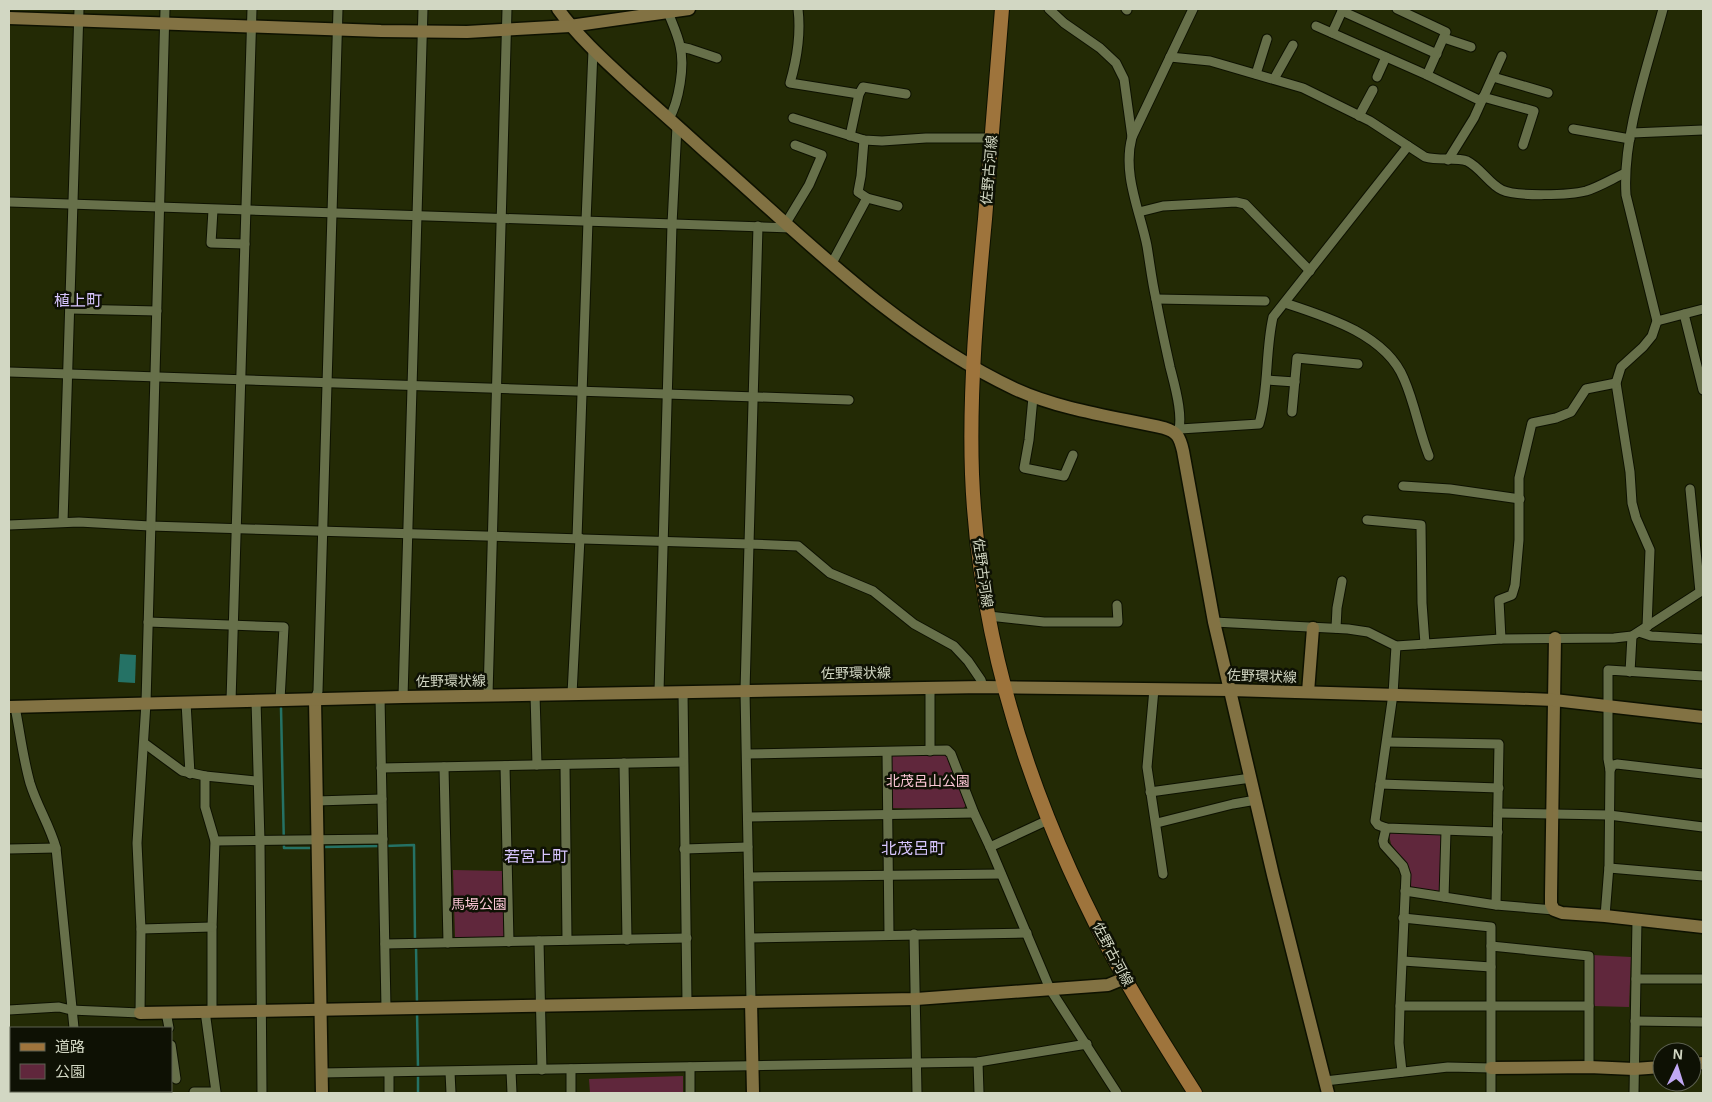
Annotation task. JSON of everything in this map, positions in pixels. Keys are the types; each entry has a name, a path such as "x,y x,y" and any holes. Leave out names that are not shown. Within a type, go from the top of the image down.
{"main road":[{"name":"佐野古河線","path":"1002,9 972,368 972,478 979,555 989,616 1017,734 1048,820 1069,868 1124,978 1194,1093"}],"street":[{"path":"140,1012 141,929 137,843 146,704 165,9"},
{"path":"231,701 252,9"},
{"path":"322,1093 315,699 318,691 338,9"},
{"path":"404,697 423,9"},
{"path":"488,695 508,9"},
{"path":"558,9 570,26 593,50 832,263 911,328 972,368 1033,397 1179,432 1258,425 1267,380 1273,317 1408,146"},
{"path":"798,9 797,58 790,83 859,94"},
{"path":"1049,9 1064,23 1100,48 1116,63 1124,79 1128,97 1132,137"},
{"path":"1193,9 1132,137 1128,164 1147,246 1156,300 1175,388 1180,439 1214,622 1326,1087 1402,1072 1448,1067 1652,1068"},
{"path":"1396,9 1446,32 1427,75"},
{"path":"1647,627 1650,550 1636,518 1632,503 1630,472 1616,383 1621,367 1652,336 1657,321 1626,195 1625,173 1642,87 1663,9"},
{"path":"9,18 79,15 165,24 423,32 570,26 678,10 681,68 673,122 672,224 659,692"},
{"path":"1332,33 1342,10 1437,54"},
{"path":"63,522 79,15"},
{"path":"1316,26 1482,99 1534,112 1523,145"},
{"path":"1444,38 1471,47"},
{"path":"1256,74 1267,39"},
{"path":"1274,79 1293,45"},
{"path":"681,47 717,58"},
{"path":"572,694 579,538 593,50"},
{"path":"1448,160 1474,118 1502,56"},
{"path":"1377,77 1386,57"},
{"path":"1170,58 1210,61 1304,88 1359,116 1425,157 1435,160 1465,160 1479,168 1502,190 1516,194 1538,195 1585,191 1625,173"},
{"path":"1493,77 1548,92"},
{"path":"850,136 862,87 906,94"},
{"path":"1359,116 1374,90"},
{"path":"793,118 864,140 992,138"},
{"path":"1573,129 1631,136 1703,130"},
{"path":"864,140 858,192 867,198 898,206"},
{"path":"789,225 822,155 795,144"},
{"path":"832,263 867,198"},
{"path":"9,202 502,219 758,226 789,225"},
{"path":"1138,212 1170,206 1236,202 1245,204 1310,271"},
{"path":"213,210 211,243 245,244"},
{"path":"753,1093 745,690 758,226"},
{"path":"1156,300 1265,301"},
{"path":"1285,303 1320,314 1344,325 1381,347 1392,358 1404,378 1429,456"},
{"path":"70,308 157,311"},
{"path":"1657,321 1703,309"},
{"path":"1684,314 1703,390"},
{"path":"1292,412 1297,358 1358,364"},
{"path":"9,372 849,400"},
{"path":"1267,380 1295,382"},
{"path":"1501,639 1499,600 1512,595 1515,585 1519,540 1519,478 1532,422 1556,418 1571,412 1586,389 1616,383"},
{"path":"1033,397 1024,468 1064,476 1073,455"},
{"path":"1403,486 1450,489 1520,500"},
{"path":"1630,672 1636,634 1701,591 1690,489"},
{"path":"1367,520 1421,525 1422,602 1425,644"},
{"path":"9,525 63,522 798,546 830,573 873,591 914,624 954,646 968,661 981,680 983,687"},
{"path":"1336,628 1337,608 1342,581"},
{"path":"989,616 1044,622 1118,622 1117,604"},
{"path":"148,622 284,627 280,700"},
{"path":"1214,622 1336,628 1368,632 1396,646 1501,639 1614,638 1636,634 1703,639"},
{"path":"1308,692 1313,628"},
{"path":"1554,910 1551,895 1555,638"},
{"path":"1396,646 1393,694 1375,821 1378,825 1386,828 1498,832"},
{"path":"1605,916 1609,868 1608,670 1703,676"},
{"path":"930,687 930,751"},
{"name":"佐野環状線","path":"12,707 380,697 1005,687 1230,690 1554,700 1703,717"},
{"path":"1154,689 1147,766 1150,792 1157,823 1163,874"},
{"path":"683,692 687,1002"},
{"path":"535,694 537,765"},
{"path":"380,697 386,1008"},
{"path":"256,700 260,842 262,1093"},
{"path":"186,702 190,774"},
{"path":"12,707 31,784 56,848 74,1027"},
{"path":"1387,742 1499,744 1496,905"},
{"path":"144,743 182,772 258,782"},
{"path":"747,754 947,750 951,754 974,813 1050,989 1117,1093"},
{"path":"887,752 889,935"},
{"path":"381,768 684,762"},
{"path":"624,764 627,940"},
{"path":"1610,770 1613,765 1617,764 1703,774"},
{"path":"564,765 567,940"},
{"path":"505,766 509,942"},
{"path":"444,767 448,943"},
{"path":"194,1092 216,1092 208,1011 215,841 205,807 205,776"},
{"path":"1150,792 1251,778"},
{"path":"1380,784 1499,788"},
{"path":"316,801 382,799"},
{"path":"1157,823 1256,800"},
{"path":"748,817 974,813"},
{"path":"1498,813 1609,815 1703,827"},
{"path":"990,847 1048,820"},
{"path":"1386,828 1384,845 1405,870 1399,1042 1402,1072"},
{"path":"1444,898 1446,831"},
{"path":"215,841 260,842 383,839"},
{"path":"684,849 748,846"},
{"path":"9,849 56,848"},
{"path":"1609,868 1703,876"},
{"path":"749,877 1001,874"},
{"path":"1405,891 1496,905 1554,910 1562,913 1703,927"},
{"path":"1403,918 1490,927 1491,1093"},
{"path":"1634,1093 1637,920"},
{"path":"141,929 212,927"},
{"path":"751,938 1027,933"},
{"path":"914,934 917,1093"},
{"path":"385,944 687,938"},
{"path":"540,941 542,1070"},
{"path":"1491,946 1589,956 1589,1067"},
{"path":"1402,961 1491,967"},
{"path":"9,1010 59,1007 71,1010 166,1012 916,999 1108,985 1124,978"},
{"path":"1636,979 1703,979"},
{"path":"1400,1006 1589,1006"},
{"path":"166,1012 169,1027"},
{"path":"1635,1021 1703,1022"},
{"path":"321,1074 978,1062 1087,1044"},
{"path":"172,1052 176,1079"},
{"path":"978,1062 979,1093"},
{"path":"690,1067 690,1093"},
{"path":"571,1069 571,1093"},
{"path":"511,1071 512,1093"},
{"path":"450,1072 451,1093"},
{"path":"389,1073 389,1093"}],"green space":[{"name":"北茂呂山公園","path":"946,754 967,804 962,810 891,808 890,755"},
{"path":"1388,831 1442,835 1441,892 1409,887 1408,868 1391,844"},
{"name":"馬場公園","path":"453,870 502,871 504,937 455,937"},
{"path":"1592,955 1631,957 1629,1007 1593,1006"},
{"path":"683,1076 683,1093 590,1093 589,1079"}],"water":[{"path":"120,654 136,655 135,683 118,682"}],"waterway":[{"path":"281,708 284,848 315,848"},
{"path":"385,846 414,845 415,941"},
{"path":"323,847 380,846"},
{"path":"416,946 417,1003"},
{"path":"417,1011 418,1068"},
{"path":"418,1074 418,1093"}],"district":[{"name":"植上町","path":"78,300"},
{"name":"北茂呂町","path":"913,848"},
{"name":"若宮上町","path":"536,856"}]}
